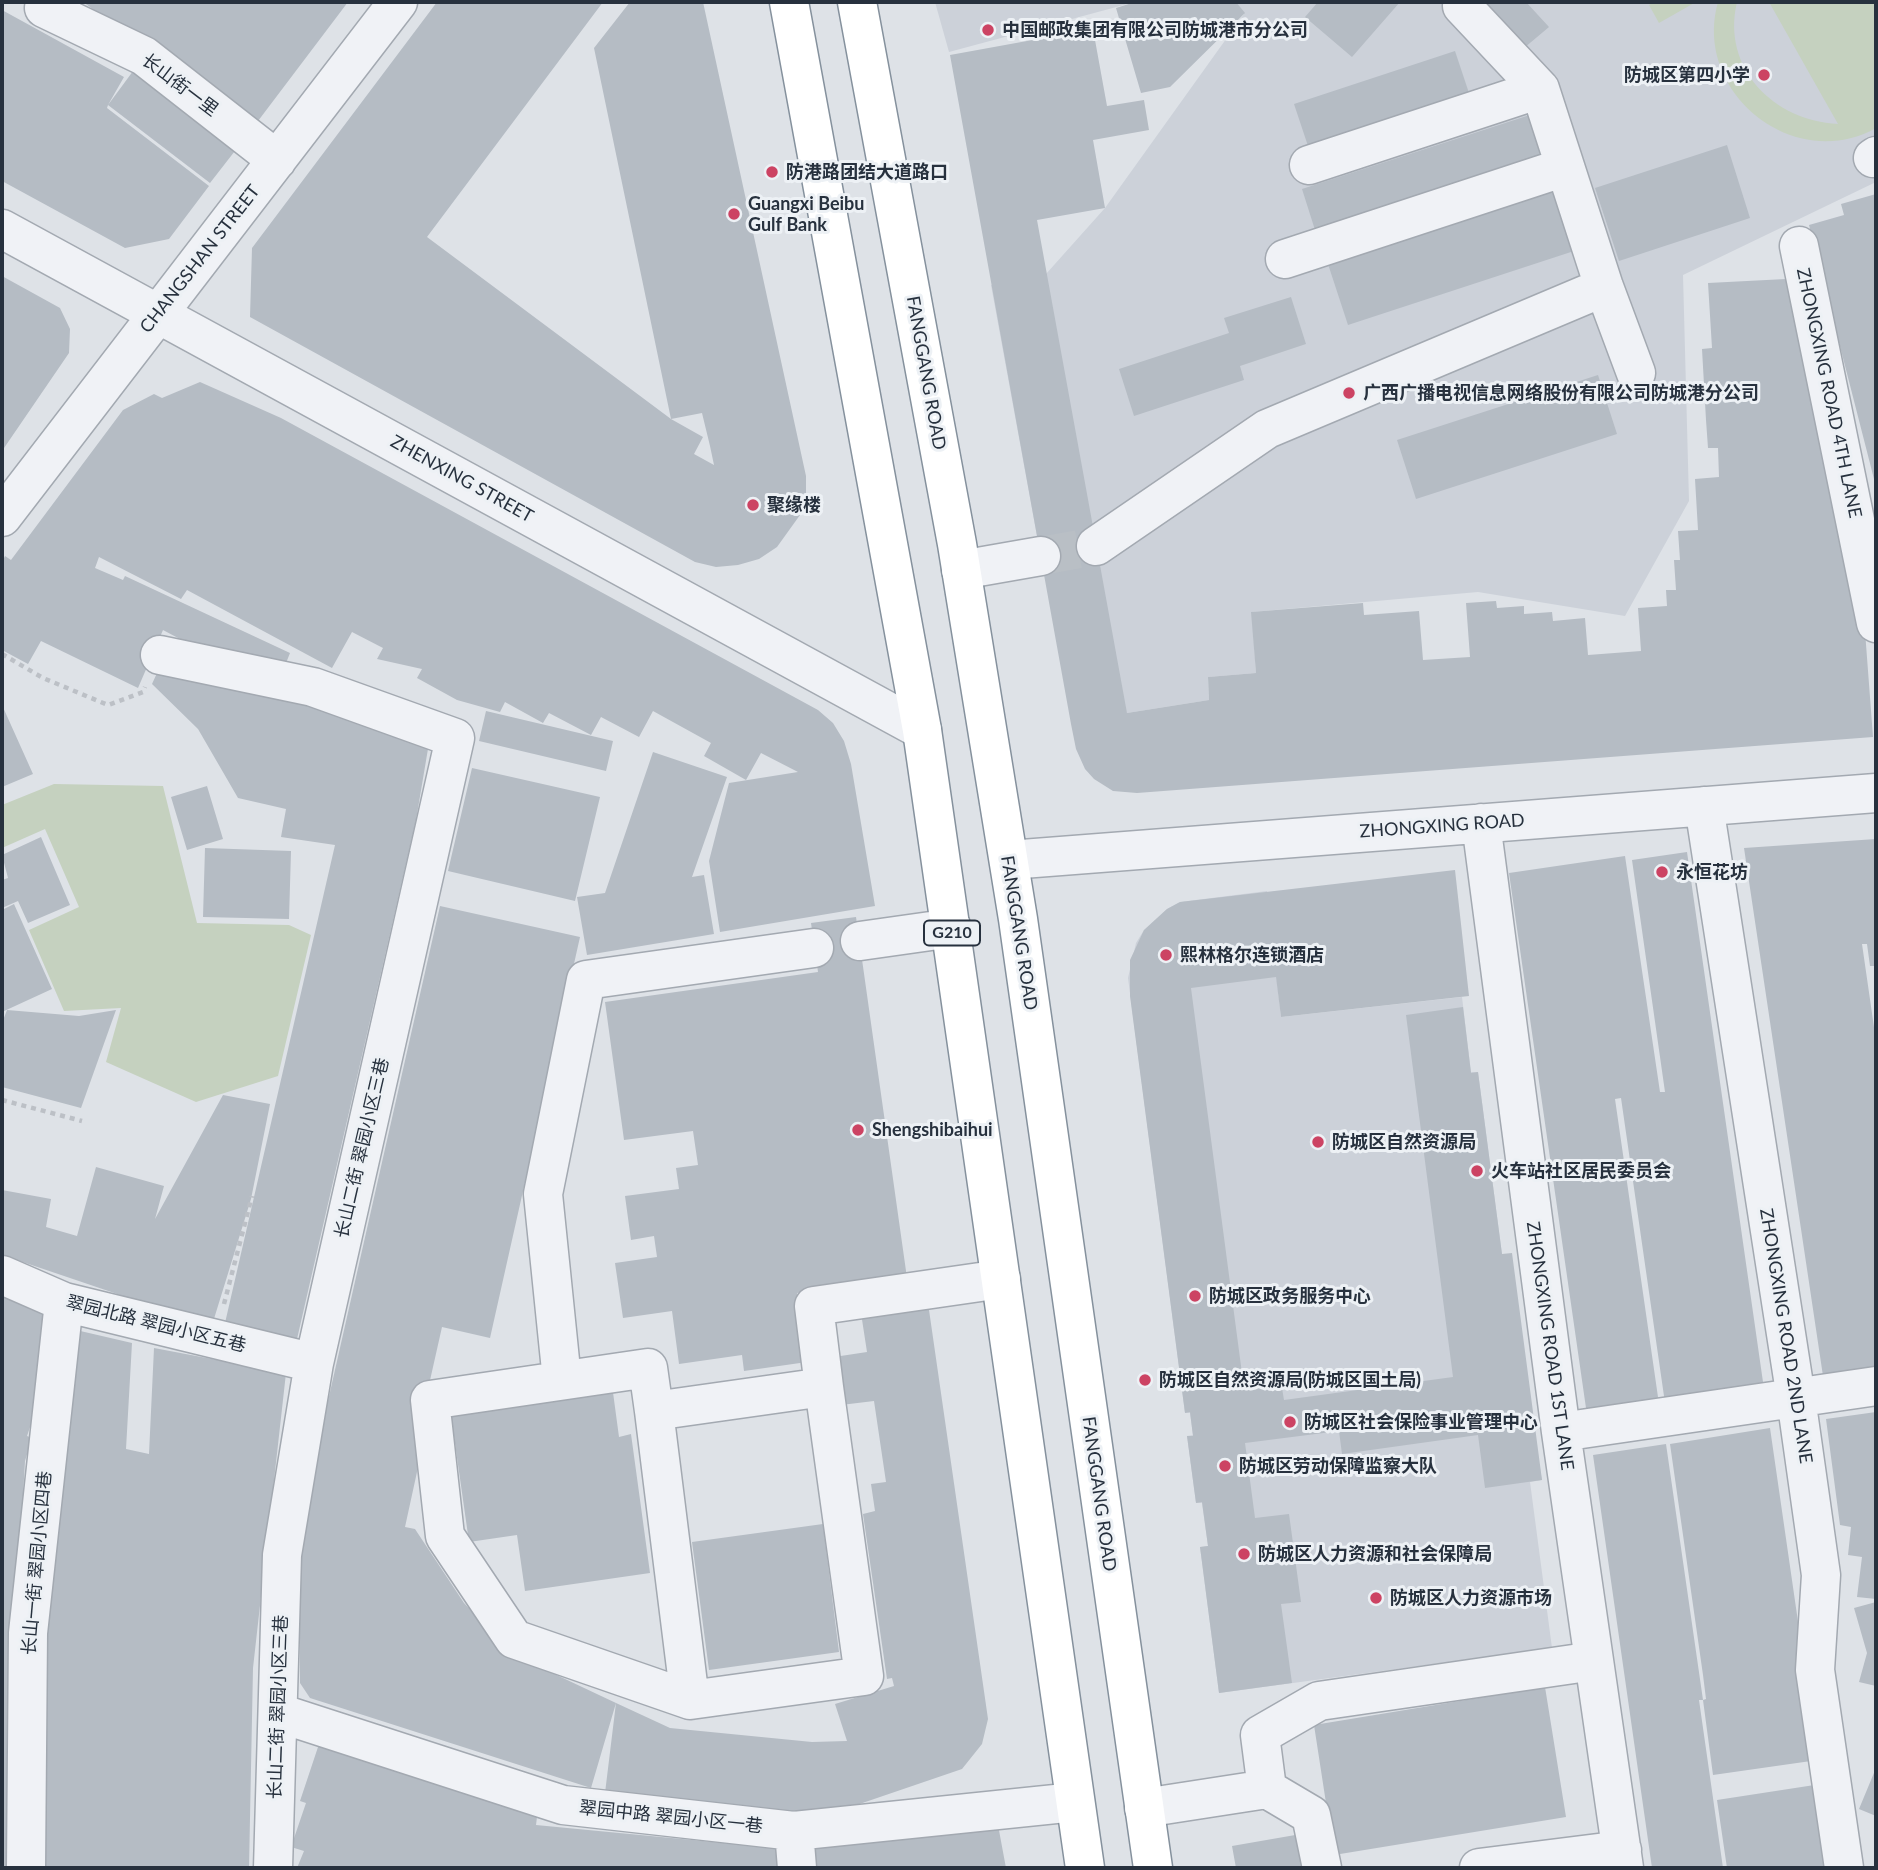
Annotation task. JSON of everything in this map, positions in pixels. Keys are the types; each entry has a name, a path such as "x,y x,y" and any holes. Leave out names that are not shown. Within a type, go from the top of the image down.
{"highway":[{"name":"FANGGANG ROAD","path":"857,2 961,570 1009,860 1153,1868"},
{"name":"G210","path":"790,7 922,730 1085,1868"}],"street":[{"name":"长山街一里","path":"48,2 44,8 144,57 277,160"},
{"name":"CHANGSHAN STREET","path":"2,516 398,2"},
{"path":"1462,6 1540,89 1604,288 1636,373"},
{"path":"1309,165 1540,89"},
{"path":"1285,259 1565,167"},
{"name":"ZHENXING STREET","path":"2,229 922,730"},
{"name":"ZHONGXING ROAD 4TH LANE","path":"1799,246 1876,623"},
{"path":"1096,546 1267,429 1604,288"},
{"path":"961,570 1041,556"},
{"name":"长山二街 翠园小区三巷","path":"160,655 313,687 455,738 314,1363 282,1555 273,1868"},
{"name":"ZHONGXING ROAD","path":"1009,860 1876,793"},
{"name":"ZHONGXING ROAD 2ND LANE","path":"1704,806 1797,1398 1821,1575 1815,1670 1844,1868"},
{"name":"ZHONGXING ROAD 1ST LANE","path":"1481,823 1561,1432 1623,1859"},
{"path":"860,942 951,928"},
{"path":"562,1380 543,1194 586,979 814,948"},
{"name":"翠园北路 翠园小区五巷","path":"2,1275 64,1302 314,1363"},
{"path":"690,1700 648,1368 430,1400 445,1536 514,1639 690,1700 864,1676 814,1306 1001,1279"},
{"name":"长山一街 翠园小区四巷","path":"26,1868 28,1633 64,1302"},
{"path":"1561,1432 1876,1386"},
{"path":"654,1411 824,1387"},
{"path":"1267,1788 1260,1735 1319,1701 1594,1661"},
{"name":"翠园中路 翠园小区一巷","path":"279,1713 563,1805 794,1831 1075,1802"},
{"path":"1144,1808 1267,1788 1311,1815 1322,1868"},
{"path":"794,1831 797,1868"},
{"path":"1479,1868 1623,1859"}],"path":[{"path":"2,654 43,678 108,705 143,692"},
{"path":"2,1100 82,1121"},
{"path":"215,1339 252,1196"}],"shaded area":[{"name":"中国邮政集团有限公司防城港市分公司","path":"935,2 1135,2 949,52"},
{"name":"广西广播电视信息网络股份有限公司防城港分公司","path":"1236,2 1876,2 1876,182 1683,275 1689,501 1625,616 1478,592 1252,612 1256,673 1208,677 1209,700 1127,713 1043,569 991,285 1046,274 1105,208 1244,14"},
{"name":"防城区自然资源局","path":"1267,891 1281,1017 1462,997 1471,1072 1478,1072 1502,1254 1542,1480 1530,1482 1552,1648 1219,1693 1200,1547 1208,1546 1202,1503 1196,1503 1187,1436 1193,1435 1190,1413 1185,1413 1128,978 1136,943 1144,930 1167,909 1180,902"}],"green space":[{"path":"1654,2 1696,2 1659,23 1649,5"},
{"path":"1718,2 1737,2 1734,26 1737,48 1745,69 1758,87 1793,113 1815,121 1838,124 1769,2 1876,2 1876,128 1845,140 1813,141 1784,132 1757,116 1735,94 1720,67 1714,35"},
{"path":"54,784 163,786 197,923 289,925 311,935 278,1076 196,1102 106,1062 121,1008 64,1011 29,930 79,907 45,829 2,848 2,805"}],"building":[{"path":"83,2 348,2 255,125"},
{"path":"437,2 603,2 427,237 671,419 594,48 630,2 703,2 806,476 806,495 800,515 777,547 759,559 716,567 695,562 250,317 252,248","holes":["702,413 710,446 714,465 694,454 703,437 671,419"]},
{"path":"1135,2 1236,2 1245,13 1170,87 1141,93 1116,8"},
{"path":"1318,2 1400,2 1352,57 1305,17"},
{"path":"1482,2 1526,2 1549,27 1524,48"},
{"path":"2,10 124,77 107,108 209,186 169,239 125,248 2,181"},
{"path":"1093,29 1107,106 1144,100 1149,130 1093,140 1105,208 1037,220 1127,713 1209,700 1208,677 1256,673 1251,612 1363,603 1364,615 1419,611 1423,660 1470,657 1466,603 1496,601 1497,608 1524,606 1524,614 1552,612 1553,621 1585,618 1588,655 1641,651 1638,608 1667,606 1666,590 1676,590 1674,560 1680,560 1678,531 1698,530 1695,479 1719,477 1718,448 1708,448 1706,420 1702,349 1712,348 1708,283 1786,279 1865,631 1873,737 1137,793 1113,791 1094,779 1085,769 1076,749 1071,724 950,55"},
{"path":"1455,51 1470,96 1309,149 1294,104"},
{"path":"139,63 238,147 210,183 108,105"},
{"path":"1539,112 1553,153 1315,230 1302,189"},
{"path":"1727,145 1750,218 1619,261 1595,188"},
{"path":"1553,187 1574,251 1348,325 1327,261"},
{"path":"1876,194 1875,483 1809,225 1844,215 1841,204"},
{"path":"2,276 60,308 70,329 69,353 2,451"},
{"path":"1291,297 1306,344 1240,366 1244,380 1134,416 1119,369 1229,333 1224,318"},
{"path":"1598,375 1617,434 1416,499 1397,440"},
{"path":"200,382 281,418 818,710 833,723 844,741 851,764 875,906 720,932 709,861 729,783 798,772 761,753 746,780 704,756 711,743 653,711 639,737 601,717 591,735 549,713 543,723 505,702 500,712 457,700 417,678 422,669 377,659 383,648 352,632 332,668 187,590 181,599 99,557 95,568 123,580 125,576 290,653 282,673 227,664 163,630 138,688 41,641 28,664 2,650 2,562 5,556 11,560 123,410 154,394 162,398"},
{"path":"162,662 430,737 416,820 297,1339 225,1323 335,845 281,837 286,809 238,798 198,729 152,684"},
{"path":"2,705 33,774 2,787"},
{"path":"486,711 613,741 606,771 479,741"},
{"path":"653,752 727,777 692,877 704,875 714,934 587,955 577,897 605,893"},
{"path":"472,768 600,797 575,901 448,871"},
{"path":"207,786 223,839 187,850 171,797"},
{"path":"41,837 70,905 28,923 18,901 2,908 2,880 8,878 2,855"},
{"path":"1876,839 1876,966 1870,966 1867,944 1862,944 1876,1041 1876,1368 1823,1376 1744,848"},
{"path":"205,848 291,851 289,919 203,917"},
{"path":"1687,852 1764,1389 1665,1403 1621,1098 1615,1099 1659,1404 1587,1415 1509,873 1625,856 1660,1092 1665,1092 1632,860"},
{"path":"1455,870 1469,996 1281,1017 1276,977 1191,988 1243,1381 1280,1376 1284,1400 1453,1377 1406,1015 1463,1007 1471,1073 1478,1072 1502,1254 1512,1253 1542,1480 1485,1488 1478,1435 1342,1454 1339,1431 1245,1443 1255,1518 1289,1514 1301,1602 1281,1604 1292,1683 1219,1693 1200,1547 1208,1546 1202,1502 1196,1503 1187,1436 1193,1436 1190,1412 1185,1413 1130,996 1130,960 1144,930 1167,909 1180,902"},
{"path":"14,904 52,989 2,1012 2,910"},
{"path":"440,906 580,937 490,1338 442,1327 415,1447 422,1449 405,1527 415,1529 464,1603 512,1654 616,1703 591,1788 310,1698 300,1683 299,1529"},
{"path":"856,917 907,1278 797,1293 807,1362 744,1371 742,1355 679,1364 672,1311 623,1318 615,1263 657,1257 654,1236 631,1240 625,1196 679,1189 676,1168 698,1165 693,1131 624,1140 605,1002 818,972 811,923"},
{"path":"7,1010 79,1016 116,1010 81,1108 2,1087 2,1023"},
{"path":"223,1095 270,1104 251,1199 213,1322 132,1299 2,1255 2,1190 51,1199 46,1227 77,1236 96,1167 164,1186 155,1219"},
{"path":"2,1294 43,1311 36,1409 27,1436 32,1438 25,1461 15,1633 11,1868 2,1868"},
{"path":"928,1303 988,1719 982,1744 962,1769 839,1811 804,1817 605,1793 616,1703 670,1728 812,1742 847,1741 835,1704 894,1686 892,1678 887,1679 863,1514 875,1511 871,1484 886,1482 874,1401 841,1405 834,1357 867,1352 861,1313"},
{"path":"76,1330 132,1343 126,1449 149,1454 154,1348 286,1373 253,1668 249,1868 42,1868 40,1628"},
{"path":"612,1385 619,1437 631,1434 650,1573 525,1591 517,1535 469,1542 450,1408"},
{"path":"1876,1412 1876,1599 1857,1597 1862,1557 1848,1555 1851,1527 1840,1525 1826,1419"},
{"path":"1770,1428 1818,1760 1713,1775 1703,1700 1706,1699 1703,1675 1670,1444"},
{"path":"1666,1444 1703,1700 1699,1700 1723,1868 1652,1868 1593,1455"},
{"path":"823,1524 839,1652 709,1670 692,1542"},
{"path":"1876,1602 1876,1686 1859,1682 1867,1653 1854,1608"},
{"path":"1545,1687 1566,1817 1334,1855 1314,1725"},
{"path":"319,1744 537,1817 536,1825 786,1849 786,1868 297,1868 304,1851 291,1847 306,1803 300,1801"},
{"path":"1876,1768 1876,1816 1859,1809"},
{"path":"1821,1784 1833,1868 1727,1868 1717,1800"},
{"path":"998,1825 1006,1868 804,1868 802,1847"},
{"path":"1301,1834 1307,1868 1236,1868 1232,1846"}],"tunnel":[{"path":"1041,556 1096,546"}],"place":[{"name":"中国邮政集团有限公司防城港市分公司","path":"988,30"},
{"name":"防城区第四小学","path":"1764,75"},
{"name":"防港路团结大道路口","path":"772,172"},
{"name":"Guangxi Beibu Gulf Bank","path":"734,214"},
{"name":"广西广播电视信息网络股份有限公司防城港分公司","path":"1349,393"},
{"name":"聚缘楼","path":"753,505"},
{"name":"永恒花坊","path":"1662,872"},
{"name":"熙林格尔连锁酒店","path":"1166,955"},
{"name":"Shengshibaihui","path":"858,1130"},
{"name":"防城区自然资源局","path":"1318,1142"},
{"name":"火车站社区居民委员会","path":"1477,1171"},
{"name":"防城区政务服务中心","path":"1195,1296"},
{"name":"防城区自然资源局(防城区国土局)","path":"1145,1380"},
{"name":"防城区社会保险事业管理中心","path":"1290,1422"},
{"name":"防城区劳动保障监察大队","path":"1225,1466"},
{"name":"防城区人力资源和社会保障局","path":"1244,1554"},
{"name":"防城区人力资源市场","path":"1376,1598"}]}
